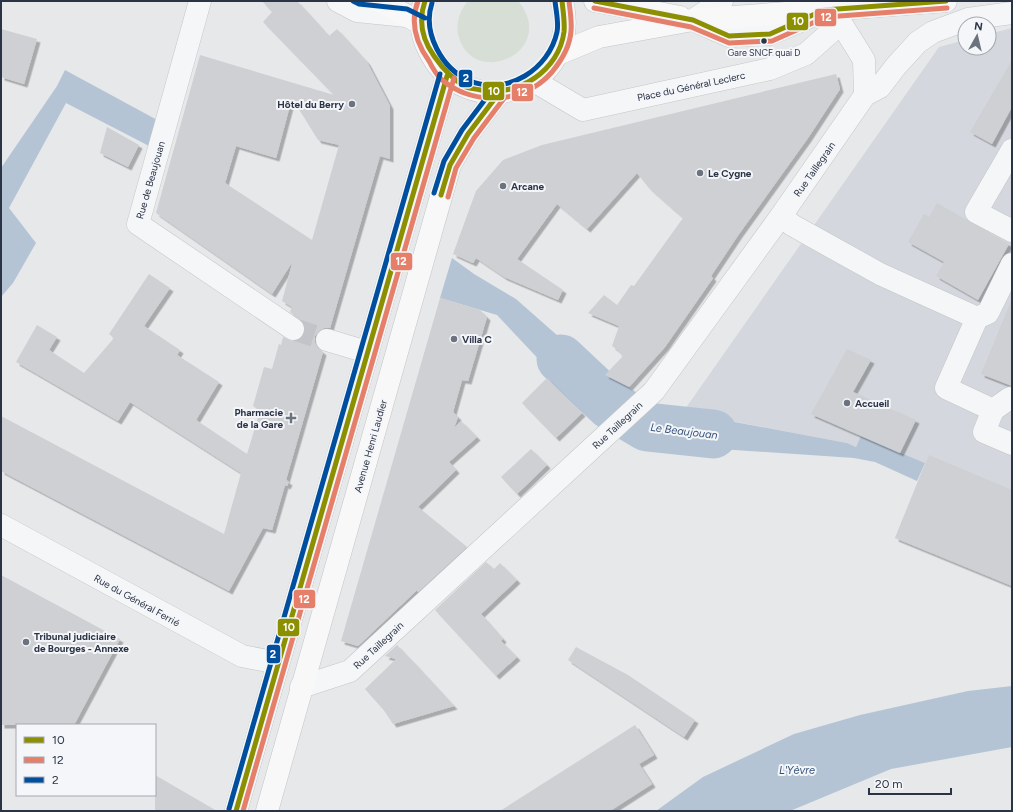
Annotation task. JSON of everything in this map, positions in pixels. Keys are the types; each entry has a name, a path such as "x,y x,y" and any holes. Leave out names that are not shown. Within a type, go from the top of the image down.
{"main road":[{"path":"380,1 414,20 433,60 447,76 470,89 484,93 499,93 517,89 534,81 548,69 558,54 564,35 566,14 562,1"},
{"path":"414,20 425,1"},
{"path":"595,1 693,20"},
{"path":"558,54 599,37 693,20 946,1"},
{"path":"236,811 447,76"},
{"name":"Avenue Henri Laudier","path":"267,811 450,165 472,128 499,93"}],"street":[{"name":"Rue de Beaujouan","path":"200,1 138,224 293,329"},
{"path":"338,1 356,11 414,20"},
{"path":"693,20 722,1"},
{"path":"828,11 864,60 865,96"},
{"name":"Place du Général Leclerc","path":"534,81 583,110 770,69 806,54 828,11"},
{"name":"Rue Taillegrain","path":"301,687 350,671 654,391 781,216 865,96 880,87 896,66 918,42 934,32 968,19 1012,13"},
{"path":"1012,150 976,212 1012,232"},
{"path":"781,216 792,225 880,274 977,318"},
{"path":"993,410 946,388 977,318 988,313 1007,288 1012,264"},
{"path":"327,340 367,352"},
{"path":"1012,399 1010,398 993,410 984,432 1012,444"},
{"name":"Rue du Général Ferrié","path":"1,525 242,656 278,663"}],"shaded area":[{"path":"468,1 518,1 528,19 528,36 521,49 509,58 494,62 479,60 466,51 458,34 458,21 463,8"},
{"path":"1012,28 1012,586 895,538 925,463 862,436 856,447 847,443 683,412 939,47 957,42 957,56 997,56 997,32"}],"water":[{"path":"65,70 159,121 151,147 66,103 9,208 36,243 13,283 1,297 1,168 57,86"},
{"path":"452,258 474,274 516,299 601,374 630,387 596,420 497,315 440,298"},
{"path":"665,409 847,443 856,447 861,436 925,463 917,481 875,462 854,458 631,443"},
{"name":"L'Yèvre","path":"1012,686 1012,747 891,769 790,811 656,811 703,777 794,734 860,715 968,691"}],"building":[{"path":"262,1 297,1 329,36 337,29 367,62 390,106 390,159 380,156 330,328 324,328 315,336 315,343 323,352 286,480 289,482 287,486 285,485 272,530 263,528 229,591 1,471 1,416 224,534 241,473 130,402 118,421 16,362 37,325 57,337 49,350 84,373 114,338 109,334 149,274 170,288 144,326 180,350 177,355 219,382 196,420 247,454 260,411 253,406 264,367 272,369 279,344 281,345 283,337 292,341 298,340 303,336 305,330 304,323 290,312 292,307 282,301 292,264 272,294 156,213 200,55 334,95 263,22 272,12","holes":["292,98 318,140 339,145 312,240 225,183 236,146 276,158"]},
{"path":"1,29 37,39 24,84 1,77"},
{"path":"1012,60 1012,107 992,144 970,132"},
{"path":"836,74 840,89 808,138 739,234 711,276 713,278 665,347 629,387 605,375 623,356 612,346 619,326 588,313 604,295 617,305 631,285 634,286 683,218 649,188 637,173 587,229 557,204 517,259 563,290 558,300 504,277 476,258 473,263 453,254 476,191 503,160 542,145"},
{"path":"107,127 139,145 128,167 100,153"},
{"path":"937,203 1009,244 978,300 936,276 944,262 908,242 924,214 929,217"},
{"path":"440,298 480,310 487,317 468,381 462,380 453,412 458,417 454,428 461,421 477,437 449,462 456,470 418,507 467,547 418,592 417,590 358,646 341,641"},
{"path":"1012,301 1012,386 981,374"},
{"name":"Accueil","path":"847,349 871,360 853,392 916,420 900,453 811,414"},
{"path":"547,378 582,413 556,438 522,403"},
{"path":"531,449 547,465 517,494 501,477"},
{"path":"929,455 1012,490 1012,586 895,538"},
{"path":"486,562 494,569 500,563 517,580 481,614 503,639 501,641 517,657 496,676 435,610"},
{"path":"1,575 120,639 75,724 1,725"},
{"path":"397,645 454,706 393,724 383,709 365,689 396,659 385,656"},
{"path":"576,647 628,675 695,720 684,737 568,660"},
{"path":"635,725 654,755 639,764 652,784 610,811 500,811"},
{"path":"156,776 217,811 155,811"}],"waterway":[{"name":"Le Beaujouan","path":"561,359 610,405 647,427 713,434"}],"tunnel":[{"path":"293,329 327,340"}],"transit line":[{"name":"2","path":"353,1 359,4 407,9 425,18"},
{"name":"12","path":"418,1 415,17 416,32 424,54 434,70 441,79 454,88 483,98 513,96 527,91 541,83 552,72 562,58 569,42 571,31 569,1"},
{"name":"10","path":"425,1 422,16 422,30 434,56 452,77 466,87 495,91 523,85 546,69 561,46 564,32 562,1"},
{"name":"2","path":"432,3 430,14 432,38 443,59 451,68 470,81 484,85 498,85 512,82 525,76 536,68 545,57 553,45 558,28 555,1"},
{"name":"10","path":"595,1 693,20 729,36 770,34 824,10 946,1"},
{"name":"12","path":"594,8 691,27 729,43 772,41 826,17 947,8"},
{"name":"2","path":"229,809 440,74"},
{"name":"10","path":"236,811 447,76"},
{"name":"12","path":"243,811 454,78"},
{"name":"2","path":"434,193 444,161 462,130 493,89"},
{"name":"10","path":"441,195 450,165 468,134 499,93"},
{"name":"12","path":"448,197 456,168 474,138 505,97"}],"place":[{"name":"Gare SNCF quai D","path":"764,41"},
{"name":"Hôtel du Berry","path":"352,104"},
{"name":"Le Cygne","path":"700,173"},
{"name":"Arcane","path":"503,186"},
{"name":"Villa C","path":"454,339"},
{"name":"Accueil","path":"847,403"},
{"name":"Pharmacie de la Gare","path":"291,418"},
{"name":"Tribunal judiciaire de Bourges - Annexe","path":"26,642"}]}
